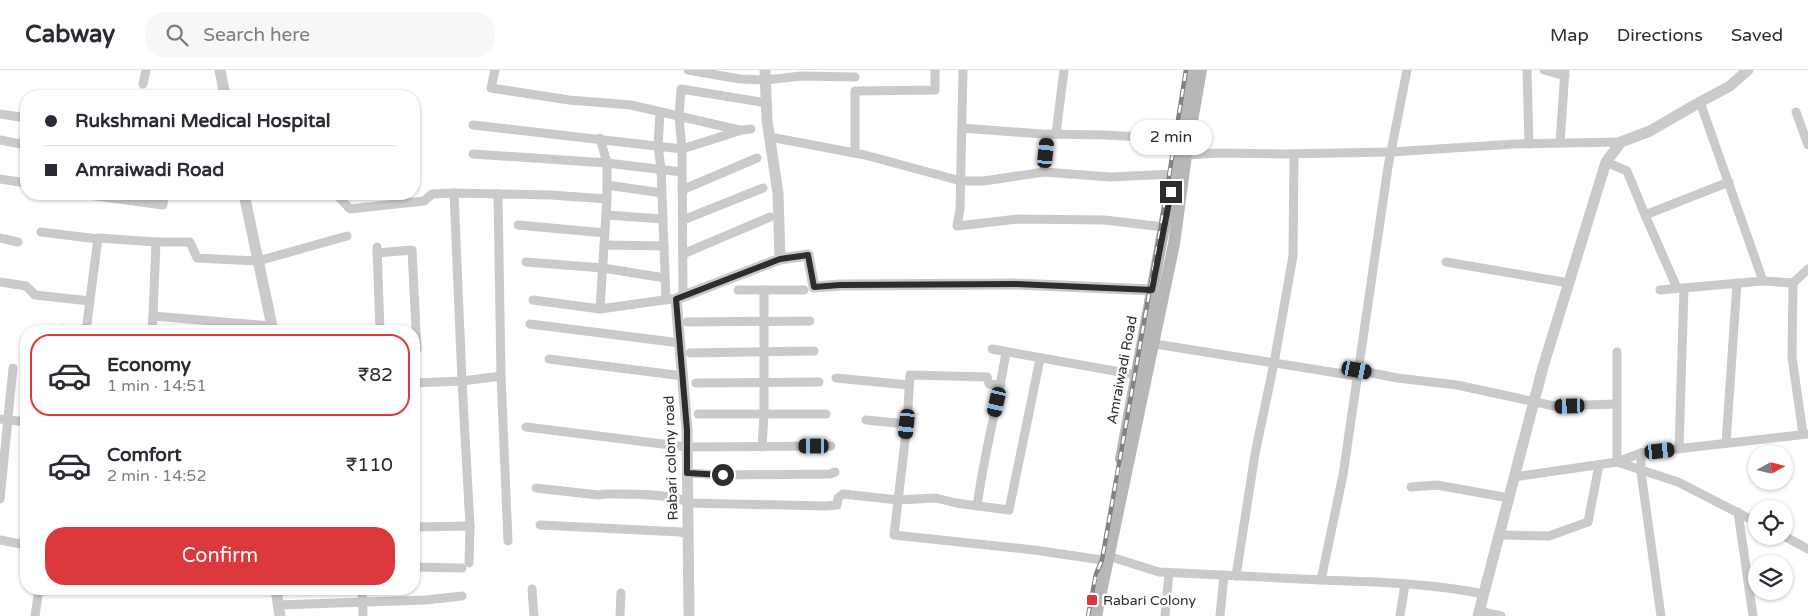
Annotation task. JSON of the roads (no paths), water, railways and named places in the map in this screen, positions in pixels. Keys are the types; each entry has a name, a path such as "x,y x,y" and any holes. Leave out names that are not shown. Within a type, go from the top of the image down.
{"main road":[{"name":"Amraiwadi Road","path":"1089,616 1105,558 1137,375 1148,343 1152,290 1192,70"},
{"path":"1096,616 1105,558 1148,343 1174,244 1186,155 1202,70"}],"street":[{"path":"143,84 146,70"},
{"path":"220,70 224,90"},
{"path":"473,125 600,138 682,149 746,130 679,117 631,105 569,100 491,88 495,70"},
{"path":"688,70 740,79 766,75 855,76"},
{"path":"855,153 855,91 935,90 935,70"},
{"path":"963,70 960,209 957,226 1028,220 1104,220 1164,227"},
{"path":"1044,172 1064,70"},
{"path":"1321,580 1343,475 1391,152 1407,70"},
{"path":"1527,70 1529,144"},
{"path":"1544,70 1565,73 1560,143"},
{"path":"1186,155 1220,152 1294,154 1391,152 1529,144 1621,142 1650,130 1730,86 1748,70"},
{"path":"766,75 770,137 778,193 780,259"},
{"path":"675,298 683,254 682,149 679,117 681,88 767,103"},
{"path":"1700,102 1763,281"},
{"path":"660,112 658,146 661,169 665,278 675,298"},
{"path":"1796,112 1808,145"},
{"path":"0,114 20,117"},
{"path":"962,128 1180,140"},
{"path":"770,137 855,153 961,180 984,181 1044,172 1110,177 1174,174"},
{"path":"600,138 607,163 607,200 600,309"},
{"path":"0,140 20,144"},
{"path":"1500,616 1479,614 1534,403 1569,283 1606,162 1621,142"},
{"path":"473,154 607,163 682,172"},
{"path":"1236,576 1255,454 1274,363 1292,256 1294,154"},
{"path":"682,190 758,158"},
{"path":"1606,162 1627,170 1645,215 1681,288 1679,449"},
{"path":"0,179 20,182"},
{"path":"1645,215 1729,182"},
{"path":"607,185 662,193"},
{"path":"683,220 763,188"},
{"path":"342,200 350,209 424,201 432,194 454,193 551,195 607,200"},
{"path":"420,567 465,565 470,526 454,193"},
{"path":"498,194 500,376 508,541"},
{"path":"126,200 163,205 163,200"},
{"path":"245,200 272,325"},
{"path":"606,215 663,219"},
{"path":"683,254 770,217"},
{"path":"518,225 605,233"},
{"path":"41,232 98,239 190,242 197,258 258,261 347,236"},
{"path":"0,238 18,242"},
{"path":"87,325 98,239"},
{"path":"152,325 156,242"},
{"path":"604,245 664,246"},
{"path":"380,325 377,250 412,250 416,325"},
{"path":"533,300 600,309 675,298 780,259 808,255 814,287 1016,284 1152,290"},
{"path":"526,262 603,268 665,278"},
{"path":"1446,262 1569,283"},
{"path":"1514,477 1617,462 1641,453 1806,434 1792,357 1793,284 1808,269"},
{"path":"1660,290 1763,281 1793,284"},
{"path":"0,282 26,286 35,295 90,300"},
{"path":"1726,443 1737,283"},
{"path":"738,290 804,290"},
{"path":"762,447 764,414 764,290"},
{"name":"Rabari colony road","path":"675,298 683,376 687,447 689,616"},
{"path":"153,316 236,325"},
{"path":"687,322 810,321"},
{"path":"530,324 680,343"},
{"path":"1148,343 1274,363 1457,385 1554,406 1616,404"},
{"path":"992,349 1137,375"},
{"path":"690,353 814,351"},
{"path":"977,506 982,466 1001,386 1006,352"},
{"path":"1617,352 1617,462"},
{"path":"549,359 683,376"},
{"path":"536,488 598,495 683,499 689,503 825,506 837,505 838,498 843,494 898,500 936,498 1009,510 1040,359"},
{"path":"0,499 4,420 13,368"},
{"path":"1001,386 988,384 987,377 910,375 907,424 894,536 1105,558 1158,572 1405,584 1460,589 1484,594"},
{"path":"420,383 462,381 500,376"},
{"path":"836,378 909,385"},
{"path":"696,384 819,382"},
{"path":"698,414 826,414"},
{"path":"4,420 20,421"},
{"path":"866,420 907,424"},
{"path":"526,427 687,447 832,446"},
{"path":"1641,453 1641,472 1661,616"},
{"path":"1617,462 1641,472 1678,482 1748,518"},
{"path":"1499,535 1549,536 1588,522 1599,465"},
{"path":"687,473 723,475 830,474 835,472"},
{"path":"1411,487 1437,485 1509,498"},
{"path":"1738,512 1753,616"},
{"path":"540,525 681,532 688,535"},
{"path":"420,527 470,526"},
{"path":"0,540 20,544"},
{"path":"1793,541 1808,549"},
{"path":"1165,616 1169,573"},
{"path":"1220,616 1224,575"},
{"path":"1400,616 1405,584"},
{"path":"532,589 534,616"},
{"path":"620,616 621,593"},
{"path":"35,616 38,595"},
{"path":"277,595 279,611 362,601 426,600 462,596"},
{"path":"362,595 363,616"}],"railway":[{"path":"1088,616 1096,574 1102,560 1161,226 1186,70"}],"place":[{"name":"Rabari Colony","path":"1092,600"}]}
